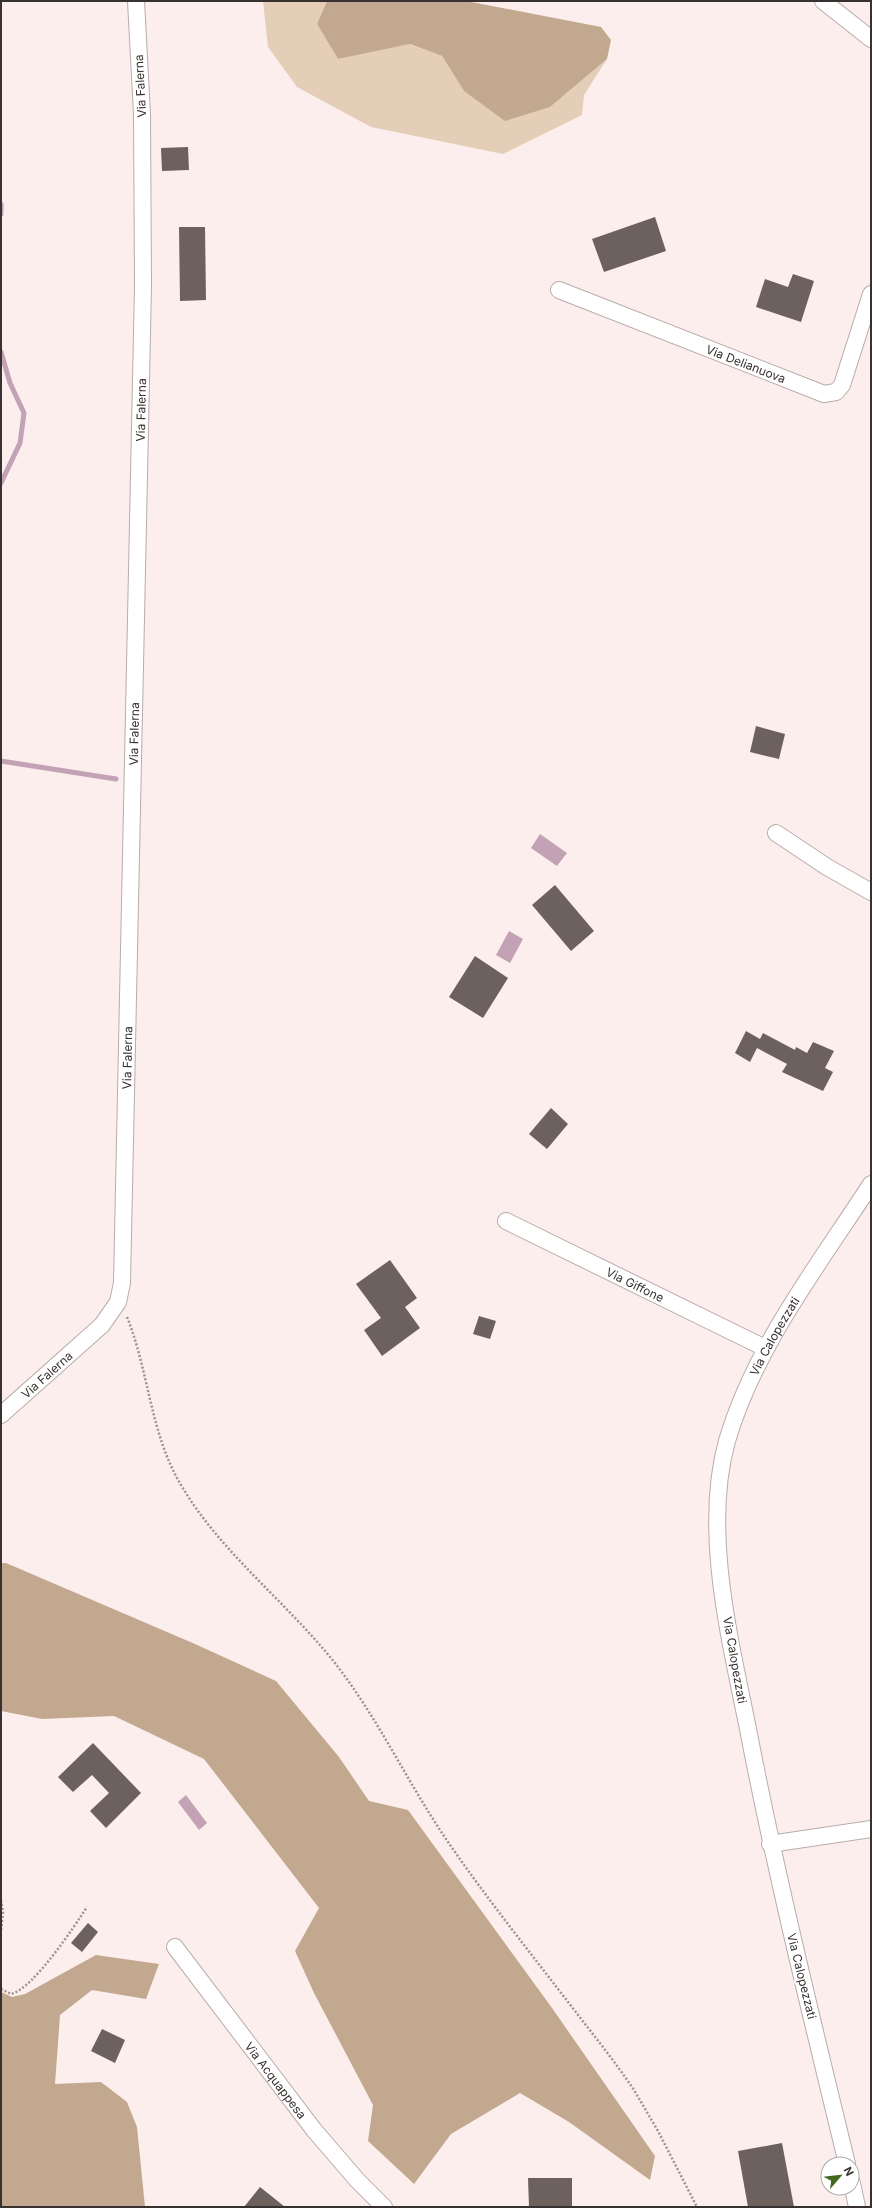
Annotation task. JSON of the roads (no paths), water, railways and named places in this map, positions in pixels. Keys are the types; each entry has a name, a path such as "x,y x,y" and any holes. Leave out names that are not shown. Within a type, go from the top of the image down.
{"street":[{"name":"Via Falerna","path":"1,1415 102,1325 110,1316 120,1298 123,1261 144,285 142,114 136,1"},
{"path":"823,1 871,39"},
{"name":"Via Delianuova","path":"559,290 824,394 831,394 842,385 871,294"},
{"path":"776,833 828,867 871,892"},
{"name":"Via Calopezzati","path":"845,2156 770,1844 725,1603 717,1520 719,1481 727,1442 746,1391 765,1348 871,1184"},
{"name":"Via Giffone","path":"506,1221 765,1348"},
{"path":"770,1844 871,1829"},
{"name":"Via Acquappesa","path":"175,1947 314,2130 357,2180 384,2207"},
{"path":"855,2196 857,2207"}],"waterway":[{"path":"1,204 1,214"},
{"path":"1,352 10,383 24,413 20,443 1,483"},
{"path":"1,761 116,779"}]}
